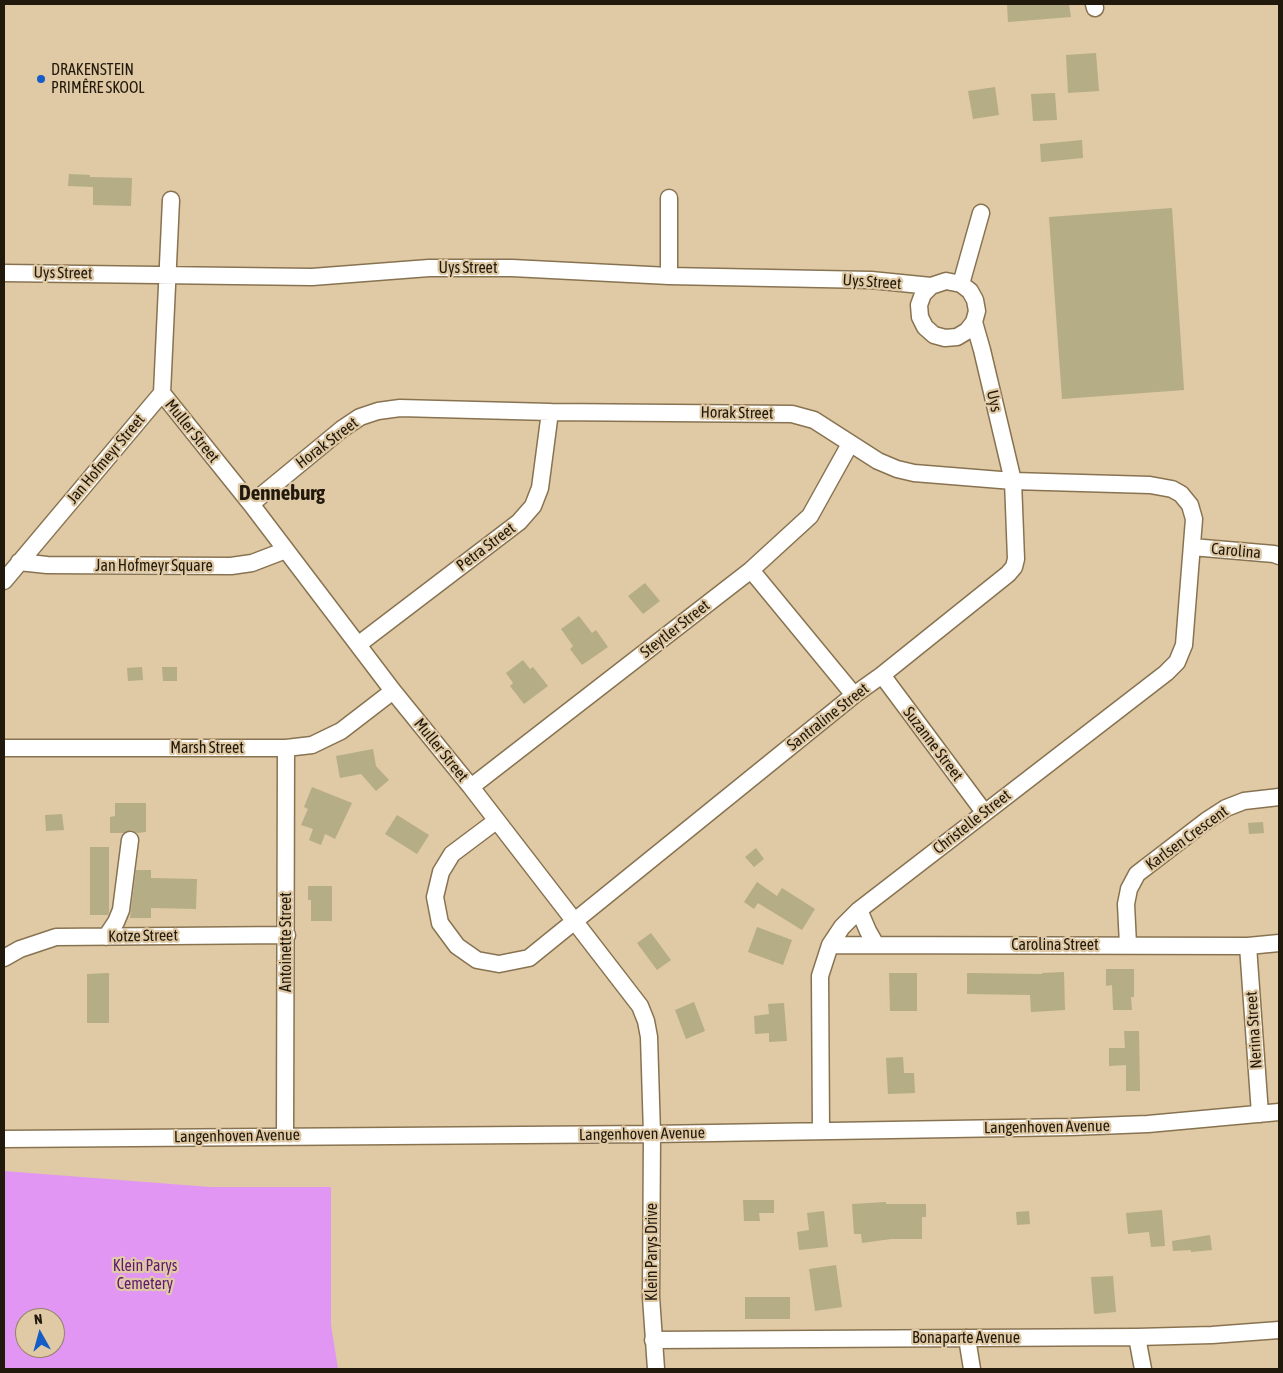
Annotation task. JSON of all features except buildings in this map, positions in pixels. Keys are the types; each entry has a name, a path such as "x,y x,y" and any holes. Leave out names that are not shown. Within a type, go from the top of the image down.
{"street":[{"path":"669,198 669,276"},
{"path":"162,393 171,200"},
{"path":"961,284 981,213"},
{"name":"Uys Street","path":"4,273 312,277 429,268 512,268 669,276 871,280 932,286"},
{"path":"946,281 961,284 970,290 975,300 977,311 974,322 967,331 957,337 945,338 934,335 925,327 920,317 919,305 923,294 932,286 946,281"},
{"name":"Uys","path":"974,322 1013,480"},
{"name":"Muller Street","path":"162,393 251,504 393,691 471,787 640,1006 646,1021 649,1037 652,1134"},
{"name":"Jan Hofmeyr Street","path":"4,580 162,393"},
{"name":"Horak Street","path":"251,504 342,429 360,417 378,411 400,408 550,412 792,414 814,420 878,461 897,469 914,473 1013,480 1150,485 1172,489 1181,494 1190,505 1194,520 1192,547"},
{"name":"Petra Street","path":"359,644 519,522 533,506 540,488 550,412"},
{"name":"Steytler Street","path":"471,787 751,570 810,516 850,444"},
{"name":"Santraline Street","path":"575,922 854,695 882,675 1008,574 1014,567 1016,559 1013,480"},
{"name":"Carolina","path":"1192,547 1279,556"},
{"name":"Christelle Street","path":"821,1131 820,976 830,945 842,927 860,910 984,812 1166,673 1177,662 1184,645 1192,547"},
{"name":"Jan Hofmeyr Square","path":"19,562 47,565 230,566 252,563 286,550"},
{"path":"751,570 854,695"},
{"name":"Suzanne Street","path":"882,675 984,812"},
{"name":"Marsh Street","path":"4,751 286,748 312,745 341,731 393,691"},
{"name":"Antoinette Street","path":"285,1136 286,748"},
{"name":"Karlsen Crescent","path":"1128,945 1126,904 1129,889 1137,874 1226,808 1244,801 1279,797"},
{"path":"496,821 452,854 441,872 435,897 440,923 457,946 477,960 500,964 529,958 575,922"},
{"path":"106,937 121,910 130,840"},
{"path":"860,910 876,945"},
{"name":"Kotze Street","path":"4,958 20,949 56,937 287,935"},
{"name":"Carolina Street","path":"830,945 1248,946 1279,943"},
{"name":"Nerina Street","path":"1248,946 1260,1114"},
{"name":"Langenhoven Avenue","path":"4,1139 652,1134 1071,1127 1148,1124 1279,1112"},
{"name":"Klein Parys Drive","path":"652,1134 651,1297 656,1369"},
{"name":"Bonaparte Avenue","path":"653,1340 1137,1337 1212,1335 1279,1330"},
{"path":"1137,1337 1143,1369"},
{"path":"967,1338 972,1369"}],"green space":[{"name":"Klein Parys Cemetery","path":"4,1171 210,1187 331,1187 331,1325 338,1369 4,1369"}],"place":[{"name":"DRAKENSTEIN PRIMÊRE SKOOL","path":"41,79"}],"district":[{"name":"Denneburg","path":"282,493"}]}
